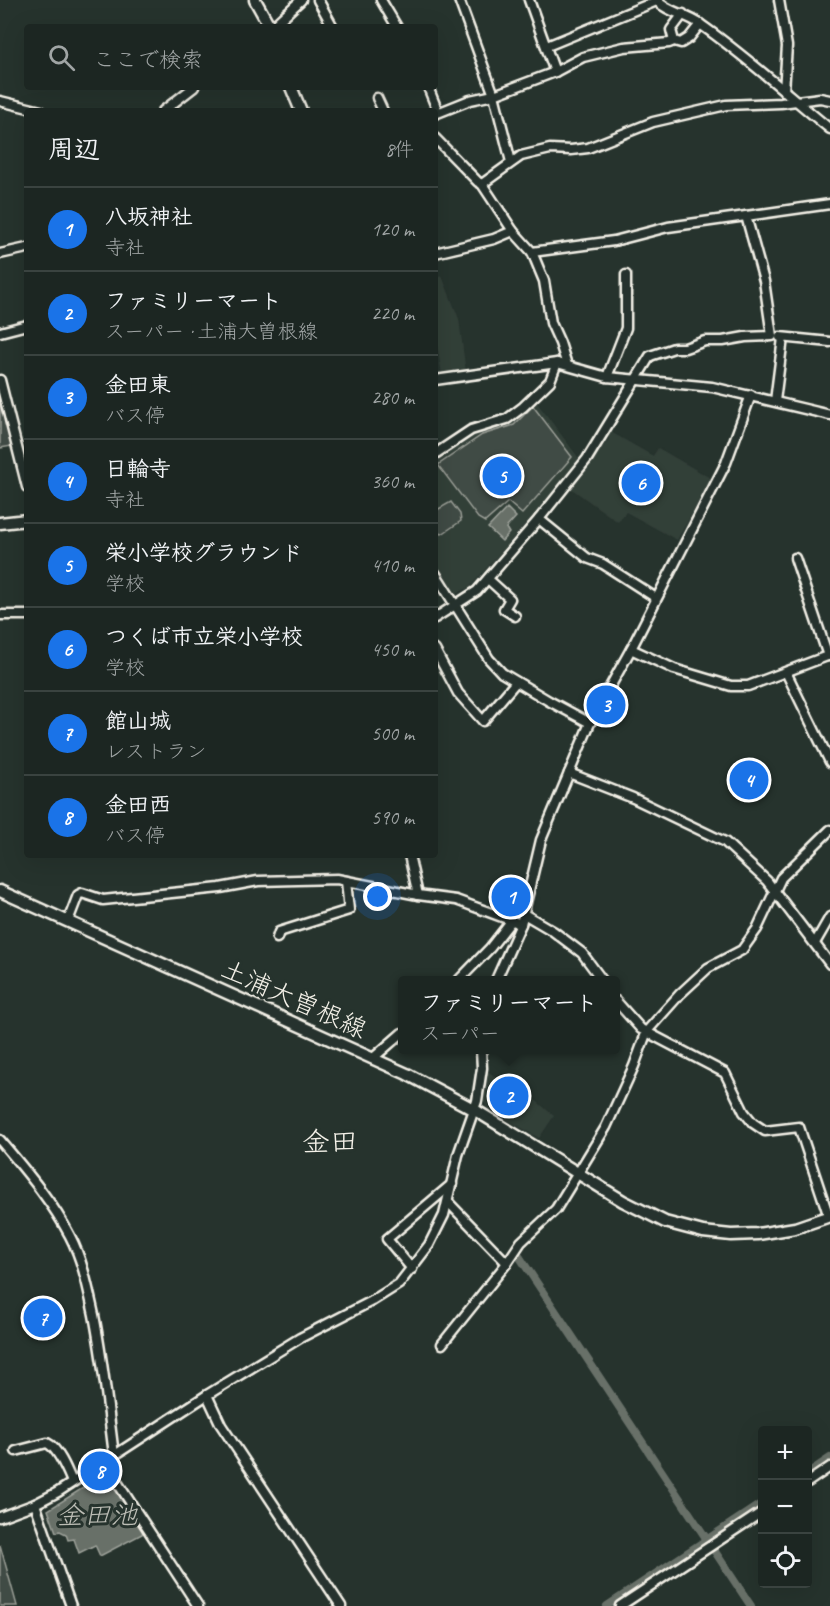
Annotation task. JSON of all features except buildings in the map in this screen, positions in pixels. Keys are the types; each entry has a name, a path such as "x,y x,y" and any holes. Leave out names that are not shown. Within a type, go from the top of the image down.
{"main road":[{"path":"255,0 269,24"},
{"path":"292,90 299,108"},
{"path":"0,523 24,520"},
{"name":"土浦大曽根線","path":"0,891 407,1074 475,1110 648,1215 665,1222 703,1232 731,1235 776,1232 830,1216"}],"street":[{"path":"274,24 301,0"},
{"path":"318,0 331,24"},
{"path":"381,0 395,24"},
{"path":"459,0 495,95 511,162"},
{"path":"529,0 555,72"},
{"path":"546,46 657,0 662,7 683,14 700,24 768,76 830,129"},
{"path":"779,0 787,46 784,91"},
{"path":"674,41 670,30 683,14"},
{"path":"438,113 470,100 495,95 555,72 584,57 624,47 685,41 700,24"},
{"path":"167,108 190,90"},
{"path":"429,90 435,108"},
{"path":"377,98 382,108"},
{"path":"482,184 521,156 549,149 588,148 653,122 726,105 820,98 830,100"},
{"path":"0,101 29,108"},
{"path":"438,141 482,184 513,231 532,252 544,281 551,323 560,343 562,364 550,381 507,419 471,430 438,452"},
{"path":"532,252 614,241 668,227 830,204"},
{"path":"746,216 764,281 772,336"},
{"path":"438,252 494,239 513,231"},
{"path":"0,254 24,249"},
{"path":"607,377 626,328 626,275"},
{"path":"0,332 24,326"},
{"path":"438,616 477,591 539,519 587,459 650,356 705,341 745,337 772,336 830,342"},
{"path":"775,401 783,338"},
{"path":"438,380 562,364 607,377 712,387 830,415"},
{"path":"0,380 24,475"},
{"path":"498,976 521,924 536,854 590,723 631,649 726,463 751,395"},
{"path":"539,519 587,558 603,564 656,598"},
{"path":"631,649 674,669 731,686 748,686 829,656 795,558"},
{"path":"438,578 489,659 502,673 590,723"},
{"path":"488,579 510,599 504,609 515,616"},
{"path":"0,615 24,615"},
{"path":"438,656 458,693 483,721 516,682"},
{"path":"786,672 830,762"},
{"path":"569,773 633,798 725,842 766,882 830,964"},
{"path":"442,1344 521,1242 556,1209 606,1127 647,1031 680,994 708,968 742,950 757,929 781,878 830,830"},
{"path":"410,858 418,895"},
{"path":"68,921 78,894 82,893 103,900 220,888 258,881 338,879 456,900 521,924"},
{"path":"277,938 279,932 349,910 346,881"},
{"path":"524,914 553,930 582,953 598,976"},
{"path":"815,943 830,917"},
{"path":"464,976 512,920"},
{"path":"620,1006 641,1029 725,1073 744,1112 765,1131 799,1127 830,1216"},
{"path":"372,1059 398,1036"},
{"path":"0,1517 35,1504 300,1338 399,1284 412,1269 438,1229 448,1202 458,1155 475,1110 482,1068 481,1054"},
{"path":"0,1140 58,1216 71,1237 86,1276 105,1379 114,1455"},
{"path":"412,1269 387,1239 452,1184"},
{"path":"448,1202 507,1263"},
{"path":"207,1395 221,1425 341,1606"},
{"path":"16,1451 47,1443 62,1460 72,1482"},
{"path":"104,1462 198,1606"},
{"path":"810,1480 830,1467"},
{"path":"35,1504 71,1606"},
{"path":"620,1606 758,1515"}],"shaded area":[{"path":"442,276 459,319 466,373 442,375 438,350 438,277"},
{"path":"0,400 12,446 0,448"},
{"path":"535,400 581,461 470,587 456,594 438,567 438,458 478,430 511,420 527,410"},
{"path":"533,406 572,457 522,514 508,502 485,522 478,518 438,465 482,435 514,425"},
{"path":"609,431 653,456 658,448 712,479 677,540 626,512 618,522 569,487 609,439"},
{"path":"451,502 460,514 461,521 442,534 438,533 438,509"},
{"path":"486,1070 523,1097 527,1093 554,1116 539,1138 487,1108 482,1099"},
{"path":"0,1545 17,1606 0,1606"}],"water":[{"path":"507,508 516,517 506,528 509,533 502,541 488,528"},
{"name":"金田池","path":"102,1476 108,1476 143,1530 142,1534 100,1556 95,1545 79,1553 74,1539 68,1540 66,1534 56,1532 48,1510"}],"waterway":[{"path":"781,893 813,932 814,930"},
{"path":"519,1256 751,1606"},
{"path":"812,1470 830,1458"},
{"path":"607,1606 758,1506"}],"place":[{"name":"栄小学校グラウンド","path":"502,476"},
{"name":"つくば市立栄小学校","path":"641,483"},
{"name":"金田東","path":"606,705"},
{"name":"日輪寺","path":"749,780"},
{"name":"八坂神社","path":"511,897"},
{"name":"ファミリーマート","path":"509,1096"},
{"name":"館山城","path":"43,1318"},
{"name":"金田西","path":"100,1471"}],"district":[{"name":"金田","path":"330,1141"}]}
